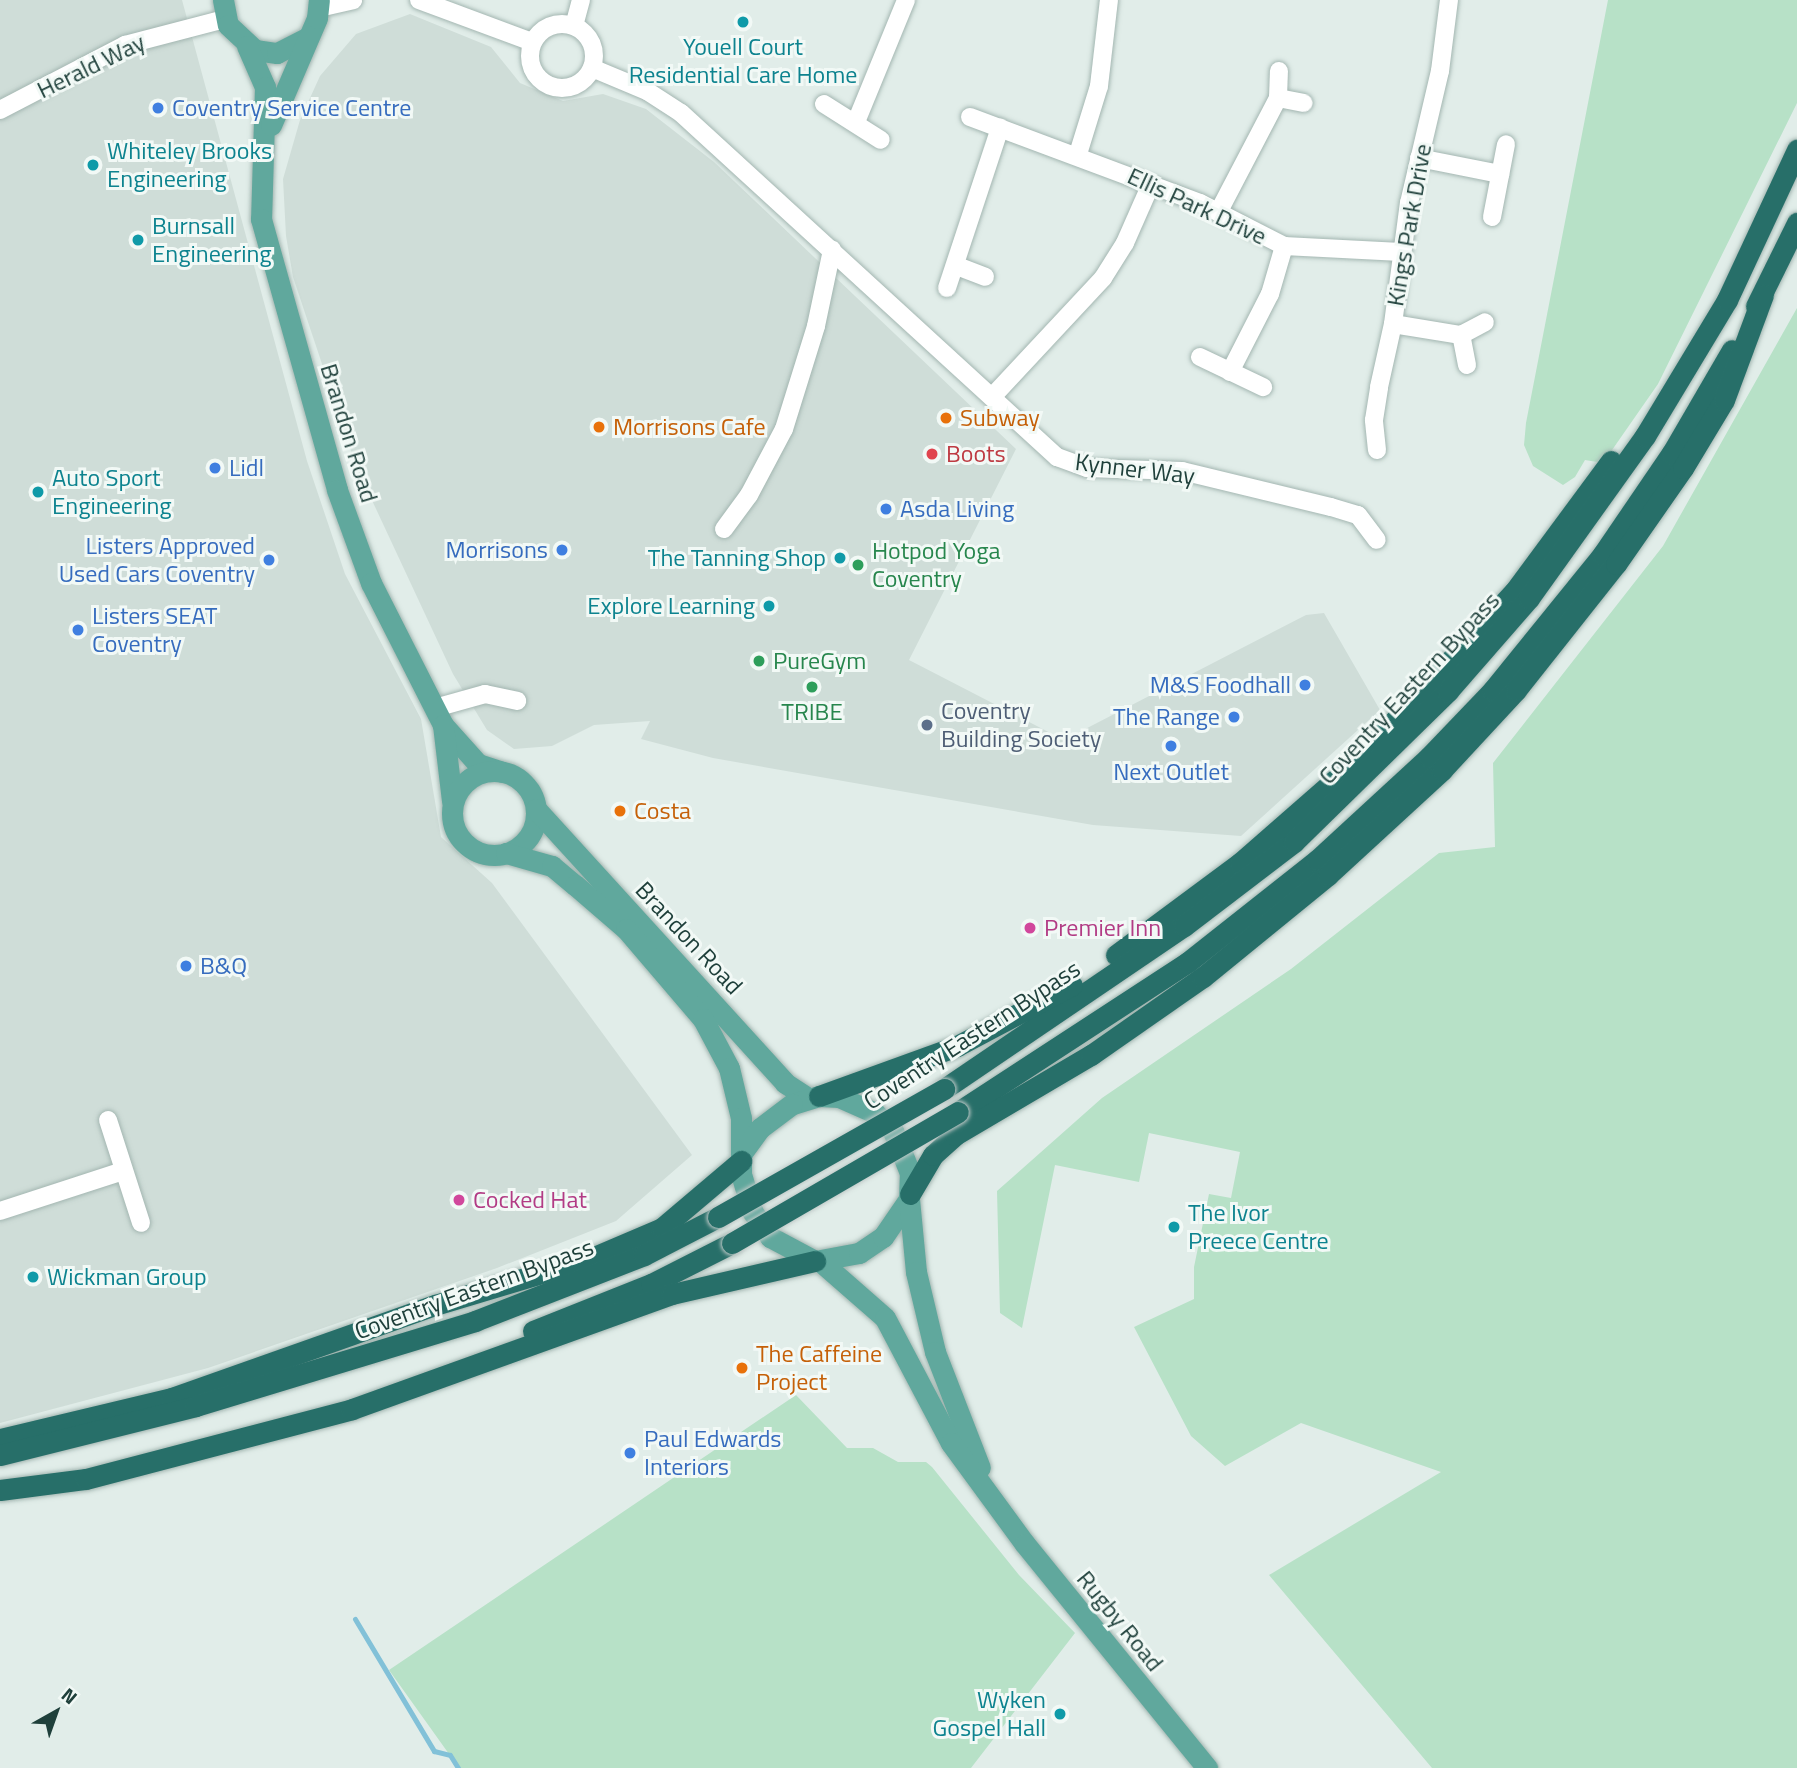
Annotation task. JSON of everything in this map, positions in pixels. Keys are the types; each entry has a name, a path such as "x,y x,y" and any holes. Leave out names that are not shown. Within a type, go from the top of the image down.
{"highway":[{"name":"Coventry Eastern Bypass","path":"0,1455 287,1380 475,1321 645,1255 718,1217 944,1089 1184,926 1294,842 1378,765 1529,598 1645,436 1708,333 1769,215 1797,150"},
{"path":"0,1485 349,1396 556,1323 652,1284 732,1243 958,1112 1188,962 1317,860 1429,758 1493,690 1603,554 1672,453 1763,295 1797,223"},
{"path":"910,1196 933,1155 955,1135 1091,1055 1203,978 1328,875 1442,770 1516,690 1608,575 1683,468 1724,400 1763,295"},
{"path":"813,1097 957,1046 1057,995 1240,863 1361,757 1514,592 1708,333"},
{"path":"0,1439 172,1398 435,1305 592,1258 662,1228 741,1157"},
{"path":"0,1490 86,1479 352,1409 672,1294 817,1261"}],"main road":[{"name":"Brandon Road","path":"266,140 319,4"},
{"name":"Brandon Road","path":"224,10 247,46 265,86 266,140 261,219 337,490 371,583 439,716 478,764 502,772"},
{"path":"247,46 277,53 308,37"},
{"name":"Brandon Road","path":"439,716 452,807"},
{"path":"502,772 523,783 536,809 530,834 506,853 481,853 463,842 453,824 452,807 469,778 502,772"},
{"name":"Brandon Road","path":"536,809 785,1083 813,1097"},
{"name":"Brandon Road","path":"506,853 552,866 626,929 665,971 702,1019 729,1068 741,1118 741,1157"},
{"path":"813,1097 858,1103 893,1131 905,1154 910,1196 883,1237 859,1253 817,1261 771,1237 752,1211 741,1157 776,1113 813,1097"},
{"name":"Rugby Road","path":"910,1196 916,1272 935,1352 996,1505"},
{"name":"Rugby Road","path":"817,1261 885,1318 951,1443 996,1505 1208,1768"}],"street":[{"path":"319,4 353,0"},
{"path":"419,0 532,42"},
{"path":"574,26 581,0"},
{"path":"856,122 906,0"},
{"path":"1078,154 1099,86 1109,0"},
{"name":"Kings Park Drive","path":"1377,450 1374,420 1393,324 1401,252 1419,158 1440,71 1449,0"},
{"name":"Herald Way","path":"0,110 125,45 224,10"},
{"path":"574,26 591,42 592,68 578,84 550,86 532,69 532,42 547,27 574,26"},
{"name":"Kynner Way","path":"592,68 648,91 681,113 992,397 1046,450 1072,464 1182,471 1293,497 1358,515 1377,540"},
{"path":"1219,211 1278,99 1279,71"},
{"path":"1278,99 1304,103"},
{"path":"824,104 881,140"},
{"name":"Ellis Park Drive","path":"970,117 1078,154 1219,211 1284,246 1401,252"},
{"path":"947,288 957,266 1000,128"},
{"path":"1492,217 1506,144"},
{"path":"1419,158 1500,174"},
{"path":"992,397 1104,278 1125,243 1151,184"},
{"path":"1230,372 1270,293 1284,246"},
{"path":"724,529 749,495 784,429 816,326 832,250"},
{"path":"957,266 985,277"},
{"path":"1393,324 1461,335 1485,321"},
{"path":"1461,335 1466,365"},
{"path":"1200,358 1263,387"},
{"path":"439,716 485,694 517,701"},
{"path":"108,1120 141,1223"},
{"path":"0,1211 123,1171"}],"shaded area":[{"path":"0,0 182,0 307,461 345,574 421,719 441,837 492,883 692,1155 616,1221 497,1268 208,1368 0,1423"},
{"path":"410,14 491,47 520,83 563,101 603,94 646,109 714,162 1016,449 909,660 1064,740 1306,615 1324,613 1380,710 1241,836 1093,825 713,758 641,739 650,721 594,725 552,746 514,749 487,730 453,674 356,466 293,277 286,236 283,179 300,120 320,76 356,34"}],"green space":[{"path":"1608,0 1797,0 1797,103 1658,384 1603,463 1585,460 1575,477 1563,485 1533,466 1524,445 1526,423"},
{"path":"1797,308 1797,1768 1432,1768 1269,1575 1441,1472 1301,1423 1225,1466 1191,1436 1134,1327 1194,1299 1194,1267 1209,1194 1231,1198 1240,1152 1149,1133 1139,1182 1055,1165 1022,1328 1000,1313 997,1191 1102,1098 1291,969 1439,853 1495,847 1493,763 1663,546"},
{"path":"796,1395 847,1448 873,1448 898,1462 926,1462 932,1467 1019,1575 1075,1633 971,1768 459,1768 389,1670"}],"waterway":[{"path":"355,1619 434,1751 450,1755 458,1768"}],"place":[{"name":"Youell Court Residential Care Home","path":"743,22"},
{"name":"Coventry Service Centre","path":"158,108"},
{"name":"Whiteley Brooks Engineering","path":"93,165"},
{"name":"Burnsall Engineering","path":"138,240"},
{"name":"Subway","path":"946,418"},
{"name":"Morrisons Cafe","path":"599,427"},
{"name":"Boots","path":"932,454"},
{"name":"Lidl","path":"215,468"},
{"name":"Auto Sport Engineering","path":"38,492"},
{"name":"Asda Living","path":"886,509"},
{"name":"Morrisons","path":"562,550"},
{"name":"The Tanning Shop","path":"840,558"},
{"name":"Listers Approved Used Cars Coventry","path":"269,560"},
{"name":"Hotpod Yoga Coventry","path":"858,565"},
{"name":"Explore Learning","path":"769,606"},
{"name":"Listers SEAT Coventry","path":"78,630"},
{"name":"PureGym","path":"759,661"},
{"name":"M&S Foodhall","path":"1305,685"},
{"name":"TRIBE","path":"812,687"},
{"name":"The Range","path":"1234,717"},
{"name":"Coventry Building Society","path":"927,725"},
{"name":"Next Outlet","path":"1171,746"},
{"name":"Costa","path":"620,811"},
{"name":"Premier Inn","path":"1030,928"},
{"name":"B&Q","path":"186,966"},
{"name":"Cocked Hat","path":"459,1200"},
{"name":"The Ivor Preece Centre","path":"1174,1227"},
{"name":"Wickman Group","path":"33,1277"},
{"name":"The Caffeine Project","path":"742,1368"},
{"name":"Paul Edwards Interiors","path":"630,1453"},
{"name":"Wyken Gospel Hall","path":"1060,1714"}]}
